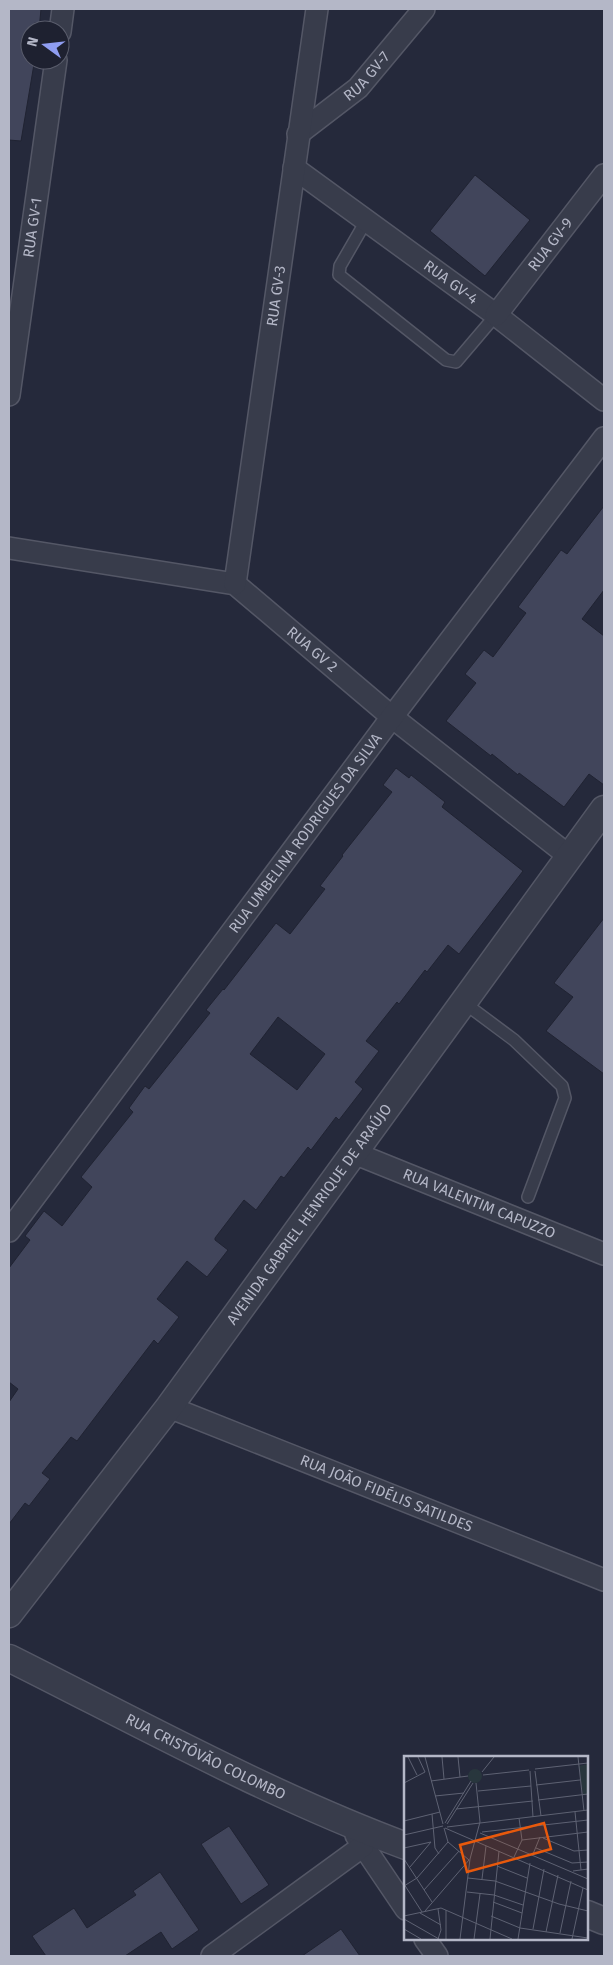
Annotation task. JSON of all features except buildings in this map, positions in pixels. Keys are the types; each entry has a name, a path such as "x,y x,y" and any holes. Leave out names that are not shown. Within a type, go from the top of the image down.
{"street":[{"name":"RUA GV-3","path":"235,584 317,9"},
{"name":"RUA GV-7","path":"298,134 358,88 424,9"},
{"name":"RUA GV-1","path":"9,395 55,70"},
{"name":"RUA GV-4","path":"294,168 496,315 604,400"},
{"name":"RUA GV-9","path":"496,315 604,175"},
{"name":"RUA UMBELINA RODRIGUES DA SILVA","path":"9,1231 392,717 604,438"},
{"path":"9,548 235,584"},
{"name":"RUA GV 2","path":"235,584 392,717 569,856"},
{"name":"AVENIDA GABRIEL HENRIQUE DE ARAÚJO","path":"9,1614 170,1407 604,809"},
{"name":"RUA VALENTIM CAPUZZO","path":"354,1153 604,1254"},
{"name":"RUA JOÃO FIDÉLIS SATILDES","path":"170,1407 604,1580"},
{"name":"RUA CRISTÓVÃO COLOMBO","path":"9,1658 204,1756 349,1825 404,1845"},
{"path":"349,1825 404,1906"},
{"path":"212,1956 363,1846"},
{"path":"588,1914 604,1921"},
{"path":"426,1940 437,1956"}],"lane":[{"path":"366,221 340,266 340,275 446,360 456,362 496,315"},
{"path":"463,1002 514,1040 562,1086 566,1098 528,1197"}]}
